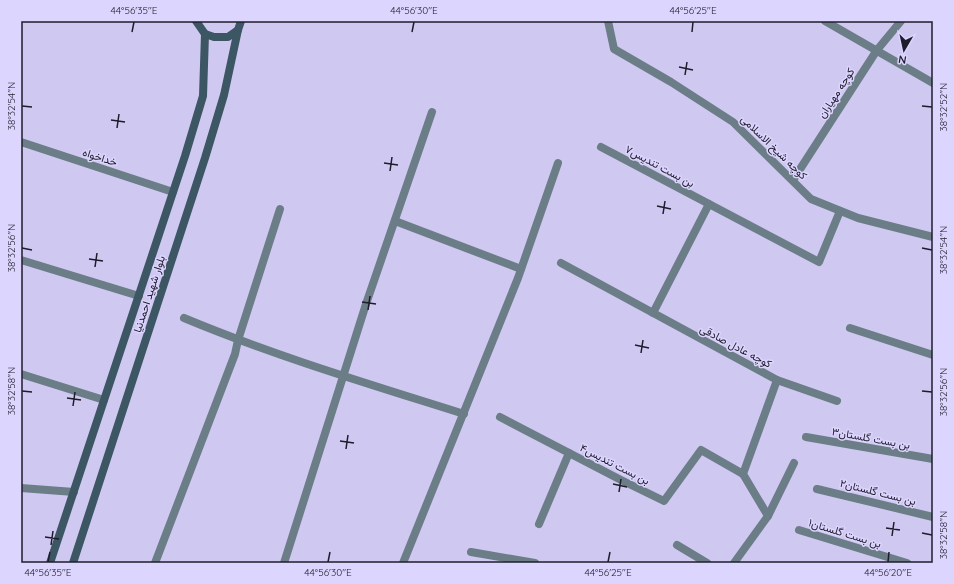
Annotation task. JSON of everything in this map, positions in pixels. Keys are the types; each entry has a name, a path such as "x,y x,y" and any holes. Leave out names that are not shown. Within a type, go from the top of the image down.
{"main road":[{"path":"196,21 205,34 214,37 228,37 238,30"},
{"name":"بلوار شهید احمدنیا","path":"73,563 206,158 224,95 240,21"},
{"name":"بلوار شهید احمدنیا","path":"50,563 139,296 203,96 205,34"}],"street":[{"name":"کوچه شیخ الاسلامی","path":"608,21 614,49 671,82 733,122 811,199 858,218 933,237"},
{"path":"825,21 933,83"},
{"name":"کوچه مهیاران","path":"793,180 876,50 901,21"},
{"path":"284,563 343,376 432,112"},
{"name":"خداخواه","path":"21,142 173,192"},
{"name":"بن بست تندیس۷","path":"601,147 819,262 840,211"},
{"path":"403,563 521,269 558,163"},
{"path":"653,313 710,204"},
{"path":"155,563 234,354 280,209"},
{"path":"395,221 521,269"},
{"path":"21,260 139,296"},
{"name":"کوچه عادل صادقی","path":"561,263 777,380 743,474"},
{"path":"184,318 238,340 343,376 464,414"},
{"path":"850,328 933,355"},
{"path":"21,374 104,400"},
{"path":"777,380 837,401"},
{"name":"بن بست تندیس۴","path":"500,417 664,501 701,450 743,474"},
{"name":"بن بست گلستان۳","path":"806,437 933,459"},
{"path":"539,524 569,452"},
{"path":"734,563 768,516 794,463"},
{"path":"743,474 768,516"},
{"path":"21,488 74,492"},
{"name":"بن بست گلستان۲","path":"817,489 933,517"},
{"name":"بن بست گلستان۱","path":"799,530 907,563"},
{"path":"677,545 707,563"},
{"path":"471,552 535,563"}]}
